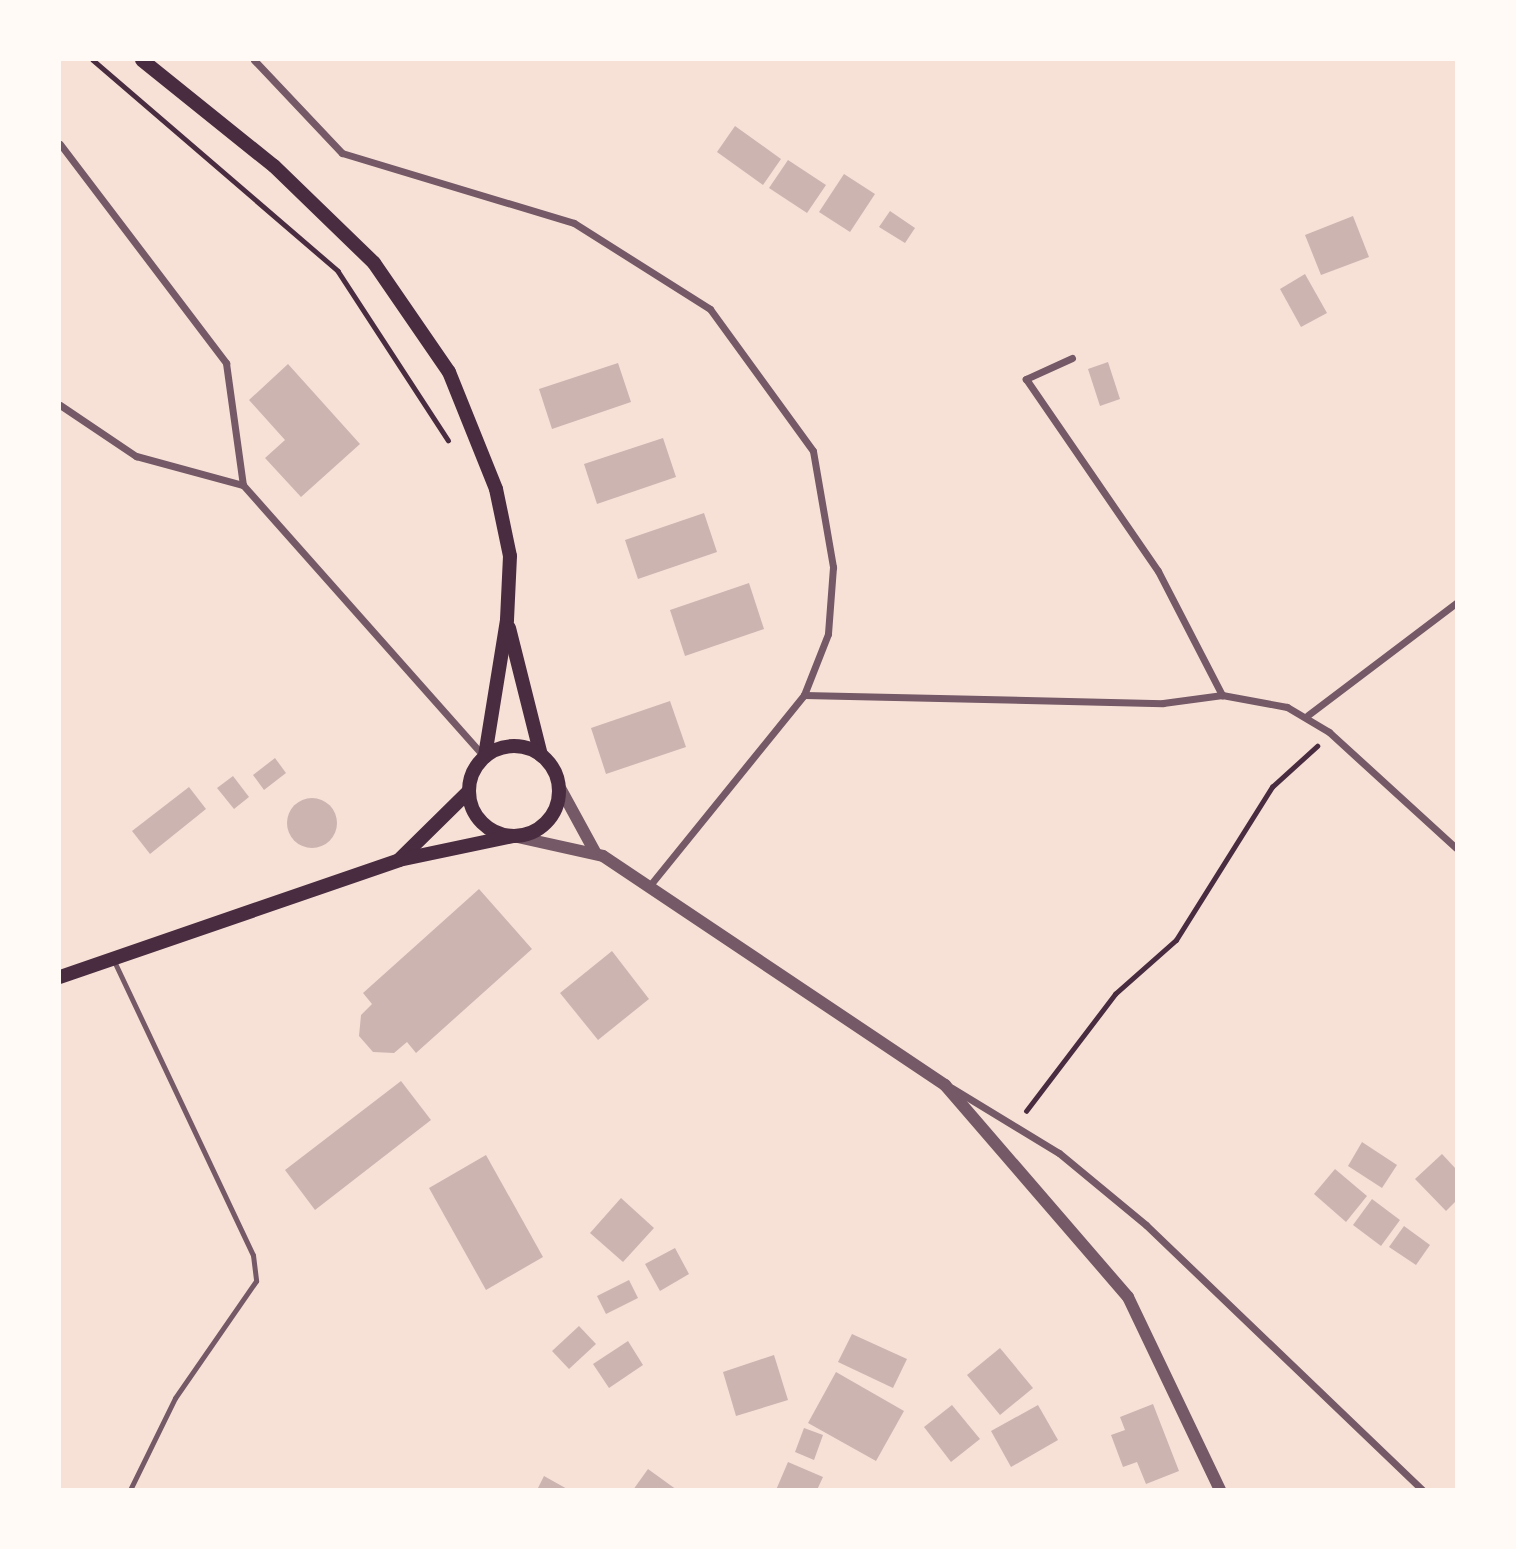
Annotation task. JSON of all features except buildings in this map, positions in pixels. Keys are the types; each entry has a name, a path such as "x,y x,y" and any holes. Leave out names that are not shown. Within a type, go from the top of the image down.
{"main road":[{"path":"142,60 274,166 374,263 449,372 496,489 510,556 507,620 485,756 469,791 399,860"},
{"path":"60,977 399,860 513,836 548,821 559,786 541,755 507,620"},
{"path":"485,756 523,746 541,755"},
{"path":"469,791 482,822 513,836"}],"street":[{"path":"254,60 342,153 574,223 710,309 813,451 833,567 828,634 804,695 651,884"},
{"path":"60,144 226,363 243,485 290,545 485,756"},
{"path":"1072,358 1026,379 1158,571 1222,695"},
{"path":"60,405 136,456 243,485"},
{"path":"1308,715 1457,603"},
{"path":"804,695 1163,703 1222,695 1308,715 1457,848"},
{"path":"559,786 595,852"},
{"path":"513,836 595,852 651,884 946,1085 1014,1125 1146,1225 1422,1489"},
{"path":"946,1085 1128,1297 1220,1489"}],"lane":[{"path":"112,957 253,1255 256,1281 175,1398 130,1489"}],"path":[{"path":"93,60 338,271 451,445"},
{"path":"1014,1125 1115,994 1176,940 1272,787 1329,732"}]}
